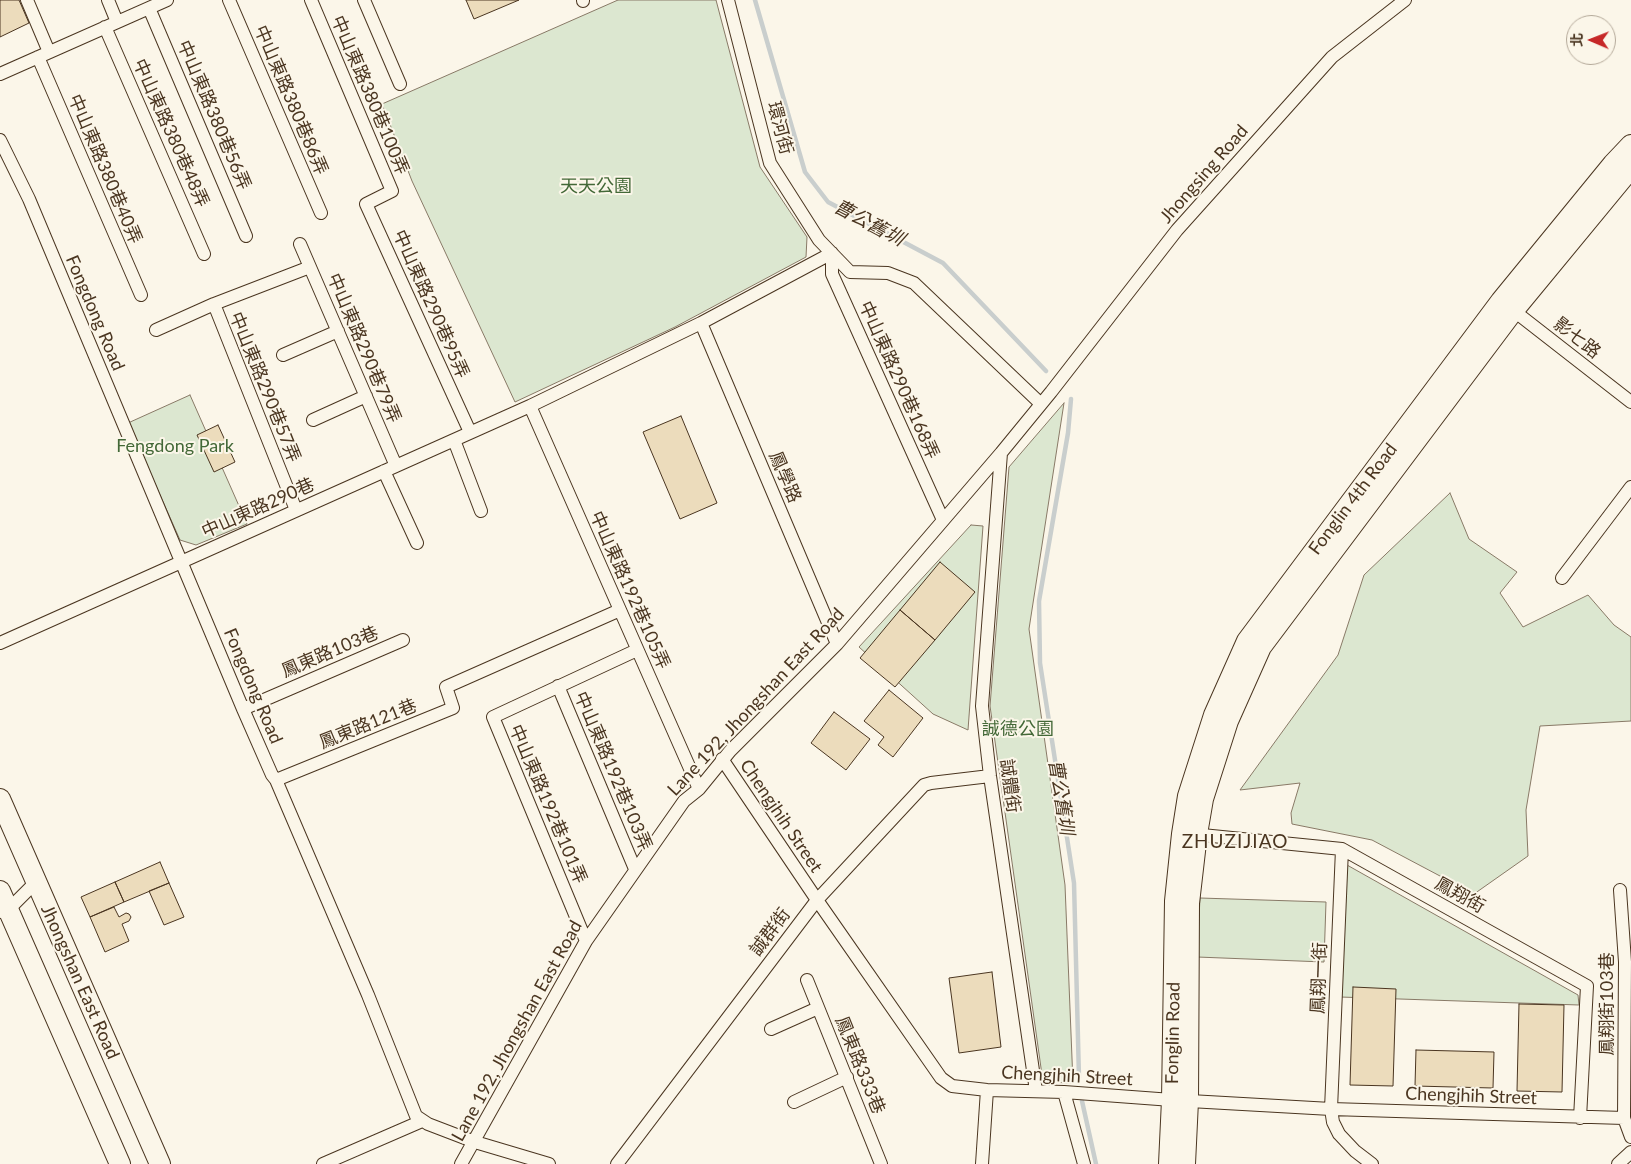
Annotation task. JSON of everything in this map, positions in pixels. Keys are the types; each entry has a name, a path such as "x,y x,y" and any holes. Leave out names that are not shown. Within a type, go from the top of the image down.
{"main road":[{"name":"Fonglin 4th Road","path":"1182,902 1190,834 1228,721 1261,647 1508,305 1613,164 1631,146"},
{"name":"Fonglin 4th Road","path":"1508,305 1631,168"},
{"name":"Jhongshan East Road","path":"0,799 160,1164"},
{"name":"Jhongshan East Road","path":"0,890 4,911 120,1164"},
{"name":"Fonglin Road","path":"1182,902 1180,1101 1185,1164"},
{"name":"Fonglin Road","path":"1169,1164 1180,1101"}],"street":[{"name":"中山東路380巷40弄","path":"27,0 44,54 140,295"},
{"name":"中山東路380巷48弄","path":"108,0 111,25 204,254"},
{"path":"0,74 168,0"},
{"name":"中山東路380巷86弄","path":"229,0 321,213"},
{"name":"中山東路380巷100弄","path":"311,0 392,191 379,197"},
{"path":"364,0 400,84"},
{"name":"環河街","path":"728,0 770,163 819,240 850,272 888,273 914,283 1041,404"},
{"name":"Jhongsing Road","path":"1051,392 1177,230 1332,57 1405,0"},
{"name":"中山東路380巷56弄","path":"149,8 246,236"},
{"name":"Fongdong Road","path":"0,140 29,199 243,709 276,780 368,995 416,1116 422,1121"},
{"name":"中山東路290巷95弄","path":"379,197 366,204 470,432"},
{"name":"中山東路290巷79弄","path":"300,244 366,396 417,543"},
{"name":"中山東路290巷","path":"0,643 530,406 701,323 832,253"},
{"name":"中山東路290巷168弄","path":"832,253 832,274 943,520"},
{"path":"156,330 214,304 310,266"},
{"name":"中山東路290巷57弄","path":"214,304 296,510"},
{"name":"影七路","path":"1508,305 1631,402"},
{"name":"鳳學路","path":"701,323 837,644"},
{"path":"283,355 338,331"},
{"name":"Lane 192, Jhongshan East Road","path":"461,1164 586,941 684,802 699,789 722,760 837,644 1051,392"},
{"path":"313,420 366,396"},
{"name":"中山東路192巷105弄","path":"530,406 699,789"},
{"path":"454,440 481,511"},
{"name":"誠體街","path":"1001,453 982,706 990,776 1036,1091"},
{"path":"1562,578 1631,487"},
{"name":"鳳東路121巷","path":"276,780 453,708 446,687 620,610"},
{"name":"鳳東路103巷","path":"243,709 403,640"},
{"name":"中山東路192巷101弄","path":"586,941 493,717 637,650"},
{"name":"中山東路192巷103弄","path":"558,686 635,870"},
{"name":"Chengjhih Street","path":"722,760 941,1078 952,1086 987,1090 1064,1092 1180,1101 1331,1109 1624,1118"},
{"name":"誠群街","path":"617,1164 817,900 924,785 990,776"},
{"name":"鳳翔街","path":"1190,834 1342,849 1587,986 1580,1118"},
{"name":"鳳翔一街","path":"1342,849 1331,1109 1333,1122 1339,1134 1355,1151 1372,1164"},
{"path":"4,911 36,882"},
{"name":"鳳翔街103巷","path":"1620,890 1625,962 1624,1118"},
{"name":"鳳東路333巷","path":"807,980 881,1164"},
{"path":"771,1029 818,1008"},
{"path":"794,1102 847,1077"},
{"path":"982,1164 987,1090"},
{"path":"1064,1092 1084,1164"},
{"path":"1624,1118 1631,1137"},
{"path":"323,1164 422,1121 475,1142 549,1164"},
{"path":"1618,1164 1631,1152"}],"green space":[{"name":"天天公園","path":"618,0 716,0 760,167 807,237 806,257 675,327 515,402 412,181 382,104"},
{"name":"Fengdong Park","path":"190,395 247,524 196,545 180,540 128,423"},
{"name":"誠德公園","path":"1064,403 1029,629 1065,885 1073,1083 1043,1082 990,706 1009,467"},
{"path":"1450,493 1469,539 1517,572 1500,593 1523,627 1588,595 1614,625 1631,637 1631,721 1540,726 1526,810 1528,856 1474,894 1372,840 1292,824 1291,813 1300,783 1240,790 1338,655 1364,575"},
{"path":"971,525 983,526 968,730 933,714 859,647"},
{"path":"1347,865 1578,995 1579,1005 1340,997"},
{"path":"1200,898 1326,902 1324,962 1197,957"}],"building":[{"path":"0,0 19,0 29,23 0,37"},
{"path":"466,0 519,0 474,19"},
{"path":"681,416 717,503 680,519 643,432"},
{"path":"218,425 235,462 214,472 197,435"},
{"path":"940,562 975,592 935,640 900,610"},
{"path":"900,610 935,640 895,687 860,658"},
{"path":"889,690 923,718 893,757 878,745 884,737 864,721"},
{"path":"834,712 870,739 846,770 811,743"},
{"path":"160,862 169,883 124,902 115,882"},
{"path":"115,882 124,902 90,917 81,897"},
{"path":"169,883 184,917 164,925 149,891"},
{"path":"114,907 119,917 126,913 131,917 129,921 122,924 129,941 105,952 90,917"},
{"path":"992,972 1001,1047 959,1053 949,978"},
{"path":"1353,987 1396,989 1393,1086 1350,1085"},
{"path":"1519,1004 1564,1005 1562,1092 1517,1091"},
{"path":"1416,1050 1494,1052 1493,1088 1415,1086"}],"waterway":[{"name":"曹公舊圳","path":"755,0 805,172 828,202 943,263 1046,371"},
{"name":"曹公舊圳","path":"1071,399 1068,433 1039,601 1040,663 1074,883 1079,1078"},
{"name":"曹公舊圳","path":"1082,1101 1096,1164"}],"district":[{"name":"ZHUZIJIAO","path":"1235,842"}]}
